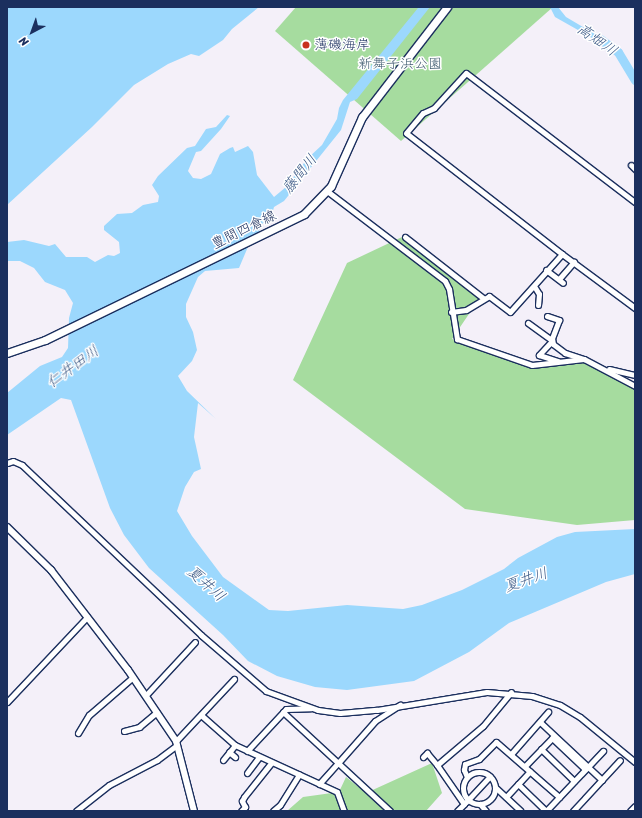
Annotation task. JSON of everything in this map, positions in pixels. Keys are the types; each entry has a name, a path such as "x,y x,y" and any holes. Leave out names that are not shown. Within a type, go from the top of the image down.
{"main road":[{"name":"豊間四倉線","path":"7,353 56,335 270,232 304,214 327,191 362,118 447,7"}],"street":[{"path":"635,202 466,73 434,108 423,113 406,133 562,254 635,308"},
{"path":"327,191 445,281 449,289 451,312 457,340 527,364 584,359"},
{"path":"405,237 483,298"},
{"path":"451,312 466,310 483,298 490,296 510,312 534,286 546,270 562,254"},
{"path":"546,270 561,281 574,262"},
{"path":"534,286 539,294 538,305"},
{"path":"547,316 559,320 551,341 539,354 558,362"},
{"path":"528,323 565,353 584,359 606,369 635,386"},
{"path":"606,369 635,375"},
{"path":"7,463 13,461 22,465 253,682 277,696 311,708 340,713 363,712 461,694 511,692 532,696 560,705 597,730 635,762"},
{"path":"7,527 51,570 146,695 176,743 194,811"},
{"path":"7,702 87,617"},
{"path":"146,695 194,642"},
{"path":"78,733 89,715 133,677"},
{"path":"76,811 109,785 157,760 176,743 234,679"},
{"path":"438,765 483,726 511,692"},
{"path":"319,784 378,719 401,705"},
{"path":"247,751 283,712 289,708 307,710 311,708"},
{"path":"124,731 137,728 157,712"},
{"path":"283,712 390,811"},
{"path":"512,753 548,712"},
{"path":"201,715 235,745 339,793 344,811"},
{"path":"540,722 586,768"},
{"path":"144,723 144,729"},
{"path":"525,766 552,738 602,780"},
{"path":"467,777 464,770 465,764 479,758 496,742 512,753 559,797"},
{"path":"223,760 235,745"},
{"path":"541,749 574,781"},
{"path":"518,784 546,811 603,751"},
{"path":"229,752 235,757"},
{"path":"423,757 427,753 438,765 464,804"},
{"path":"247,772 260,757"},
{"path":"573,811 620,760"},
{"path":"242,811 245,807 242,801 244,796 272,763"},
{"path":"506,797 530,771"},
{"path":"486,811 480,804 468,800 463,788 467,777 476,772 490,776 495,787 521,811"},
{"path":"273,811 280,805 299,775"},
{"path":"457,811 490,776"},
{"path":"480,804 492,796 495,787"},
{"path":"630,811 635,806"}],"green space":[{"name":"新舞子浜公園","path":"296,7 553,7 401,141 275,31"},
{"path":"402,237 484,300 473,308 452,339 527,364 583,358 600,364 635,384 635,520 577,525 465,509 293,380 347,263"},
{"path":"432,763 442,793 426,811 287,811 303,797 339,792 346,777 366,793"}],"water":[{"path":"7,7 259,7 232,29 223,40 199,56 191,54 168,64 134,85 92,127 7,205"},
{"path":"430,7 357,99 350,102 341,130 284,201 274,207 272,214 260,226 259,232 253,235 239,268 205,271 198,277 186,304 186,317 193,332 197,350 192,361 178,376 187,391 216,419 198,403 194,437 201,469 194,472 185,487 177,511 192,536 223,577 269,610 288,611 347,605 403,609 422,605 462,590 504,569 518,558 557,537 575,532 635,529 635,574 606,582 509,623 469,652 414,681 347,690 315,687 277,676 248,661 223,635 149,568 124,535 110,508 71,400 61,398 7,435 7,393 40,366 62,357 68,348 69,318 73,303 65,290 45,282 34,268 20,261 7,261 7,242 24,240 49,246 55,244 66,257 87,257 95,262 108,255 114,256 120,253 119,242 104,230 104,226 117,214 132,213 143,205 158,202 159,196 152,185 158,176 187,148 195,146 206,129 216,127 227,115 230,116 221,129 201,151 196,152 188,171 193,178 201,179 211,174 220,154 233,147 235,152 248,146 253,152 257,175 274,197 286,187 307,159 322,145 337,119 339,108 343,100 418,8"},
{"path":"550,7 558,7 566,17 610,43 608,47 555,17"}],"waterway":[{"name":"高畑川","path":"600,39 618,52 635,80"}],"place":[{"name":"薄磯海岸","path":"306,45"}],"water label":[{"name":"藤間川","path":"300,174"},
{"name":"仁井田川","path":"73,367"},
{"name":"夏井川","path":"526,580"},
{"name":"夏井川","path":"206,584"}]}
